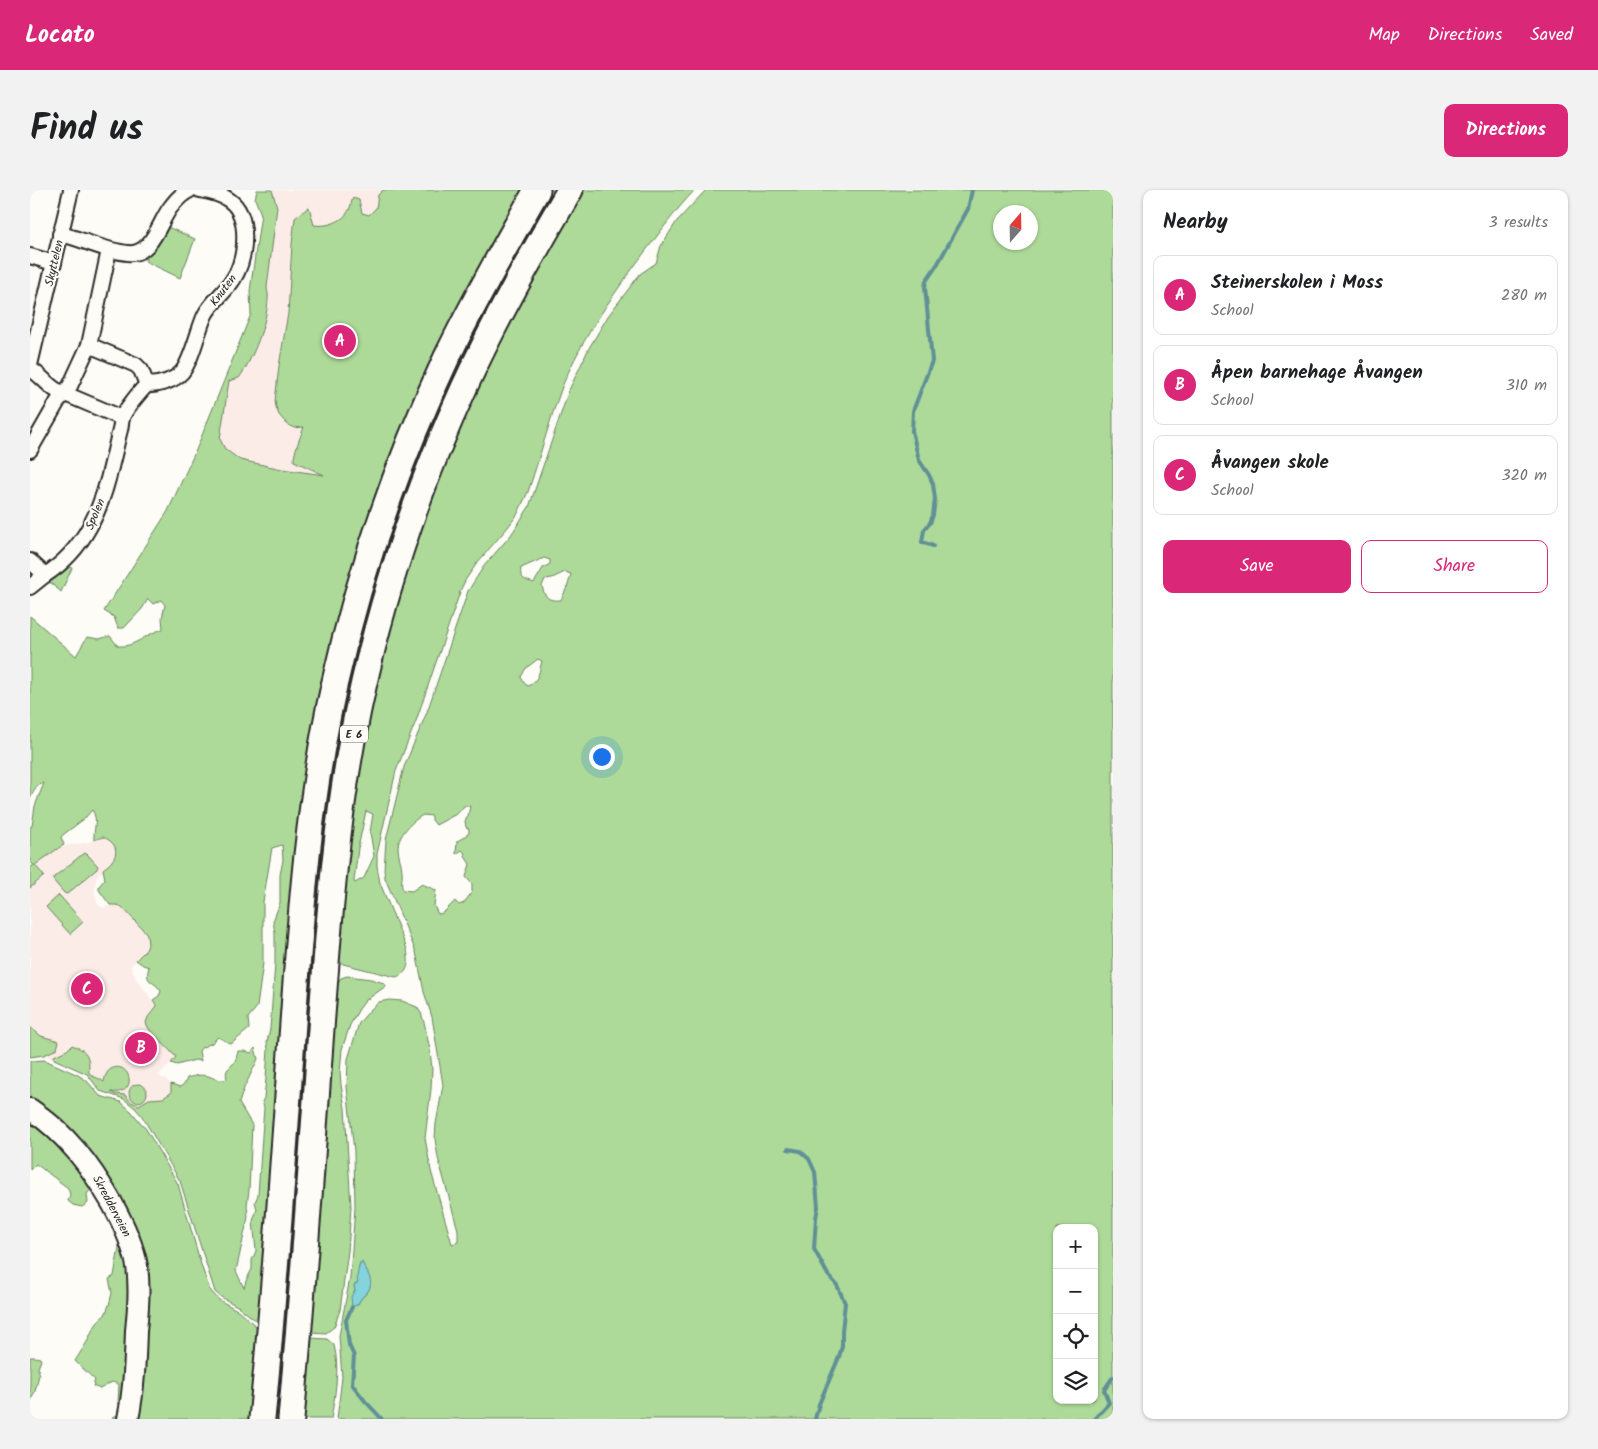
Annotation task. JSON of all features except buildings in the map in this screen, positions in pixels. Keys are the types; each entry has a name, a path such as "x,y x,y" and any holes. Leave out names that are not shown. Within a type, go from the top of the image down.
{"highway":[{"name":"E 6","path":"262,1419 272,1318 309,832 334,687 374,541 409,444 446,360 495,263 537,190"},
{"name":"E 6","path":"291,1419 331,897 343,793 358,710 376,632 404,541 436,455 463,390 523,270 570,190"}],"street":[{"name":"Skyttelen","path":"30,365 71,190"},
{"path":"60,234 109,250 132,254 143,249 176,200 190,190"},
{"name":"Knuten","path":"147,384 156,385 165,382 182,372 187,364 205,314 234,279 240,261 244,234 240,212 229,200 222,196 200,190"},
{"path":"30,450 58,401 70,386 89,345 109,250"},
{"path":"30,256 54,263"},
{"path":"30,369 38,373 50,386 86,404 122,418 147,384 141,370 136,365 89,345"},
{"name":"Spolen","path":"30,587 70,556 89,530 104,493 122,418"},
{"path":"30,561 45,575"},
{"name":"Skredderveien","path":"30,1108 61,1133 83,1157 112,1203 132,1244 137,1268 138,1289 133,1386 128,1419"}],"shaded area":[{"path":"272,190 441,190 328,476 240,460 225,449 220,439 229,381 239,378 243,372 255,348 264,322 269,298 267,287 277,207"},
{"path":"103,837 114,844 116,849 115,856 110,864 96,877 95,894 97,903 103,908 110,905 122,907 147,934 148,945 146,950 131,966 135,977 157,1006 146,1023 149,1029 176,1057 158,1076 171,1084 171,1093 142,1116 124,1099 100,1091 87,1074 45,1055 30,1057 30,868 60,847"}],"green space":[{"path":"257,190 272,190 277,207 267,287 267,309 262,330 249,361 239,378 229,381 220,439 225,449 240,460 324,475 294,461 304,427 294,428 287,424 279,415 275,401 288,313 295,218 309,207 314,225 334,223 343,218 350,208 353,198 359,200 362,213 369,215 376,208 378,195 383,190 523,190 354,571 260,1324 239,1307 215,1292 180,1181 142,1116 124,1099 100,1091 87,1074 54,1059 54,1056 67,1050 72,1045 79,1048 85,1052 88,1058 90,1074 104,1082 105,1076 111,1069 118,1067 123,1069 129,1078 129,1084 126,1089 120,1092 111,1092 125,1095 131,1102 139,1105 149,1099 163,1098 171,1093 171,1084 180,1087 187,1078 203,1075 219,1080 227,1079 227,1070 235,1061 238,1051 251,1053 255,1048 258,1059 239,1103 252,1125 247,1205 248,1217 236,1271 244,1288 252,1269 252,1260 256,1251 253,1221 257,1209 255,1202 258,1195 264,1107 262,1102 266,1079 267,1042 270,1029 275,964 273,921 280,903 280,875 283,860 282,845 272,848 263,902 263,963 257,1007 248,1018 249,1029 231,1044 218,1037 212,1043 201,1048 199,1051 201,1061 195,1060 177,1065 171,1063 176,1057 149,1029 146,1023 148,1017 157,1006 153,1000 159,996 161,991 148,979 149,967 136,960 146,950 148,945 147,934 122,907 110,905 99,890 99,886 105,879 103,869 112,861 116,852 109,840 103,837 94,840 95,821 92,810 84,819 61,837 64,845 35,865 44,876 30,888 30,868 34,865 30,862 30,827 32,826 35,806 44,783 37,786 30,798 30,616 76,656 87,637 99,639 110,636 118,646 124,646 135,643 163,629 162,618 165,605 161,600 153,604 148,599 142,609 124,628 118,628 114,617 104,611 168,511 196,450 251,314 250,291 261,214 255,199"},
{"path":"545,190 561,190 404,515 315,996 309,1005 306,999 316,835 359,620 423,430"},
{"path":"582,190 695,190 676,211 611,298 579,350 562,387 528,492 517,515 477,563 461,589 416,721 396,771 377,854 380,883 407,949 408,966 404,973 396,977 343,964 337,959 346,859 367,722 393,614 420,530 455,436 515,308","holes":["366,811 373,814 370,832 374,856 364,878 355,883 358,848"]},
{"path":"706,190 1113,190 1113,1419 337,1419 342,1377 339,1336 350,1278 355,1207 354,1151 347,1087 348,1059 359,1023 379,1002 389,1000 402,1001 417,1007 424,1022 432,1069 425,1138 431,1171 452,1244 458,1242 458,1230 438,1158 435,1139 443,1085 432,1017 424,992 416,952 385,878 384,870 386,840 404,767 427,712 468,591 484,566 511,535 529,507 569,390 589,348 608,316 640,274 656,263 661,246 677,221","holes":["544,558 550,560 550,564 543,568 534,583 522,577 521,568","565,572 571,574 561,600 550,599 544,593 542,586 545,579","538,659 542,661 535,681 528,686 521,677 526,668","464,806 470,806 465,821 469,833 457,841 456,854 462,850 470,864 466,877 472,884 472,892 464,903 459,905 455,901 443,913 438,914 434,906 436,890 422,884 412,891 403,890 402,868 398,848 400,838 406,829 423,815 432,816 432,820 436,825 458,813","362,1262 369,1276 370,1287 358,1304 354,1306 352,1297 355,1291 354,1286 358,1284 359,1265"]},
{"path":"163,225 195,239 180,278 145,261"},
{"path":"65,565 72,568 61,592 47,580"},
{"path":"84,853 98,866 97,869 67,894 64,893 53,880 54,877"},
{"path":"59,895 83,922 70,934 46,907"},
{"path":"347,976 371,979 384,983 386,986 365,1001 359,1009 350,1025 342,1049 340,1072 345,1108 351,1207 348,1251 340,1310 334,1327 326,1333 310,1332 336,984 341,978"},
{"path":"30,1027 41,1036 59,1041 57,1049 44,1055 30,1057"},
{"path":"45,1060 78,1075 87,1081 100,1096 121,1102 131,1111 146,1129 178,1184 210,1290 219,1300 239,1311 258,1328 252,1419 133,1419 137,1244 30,1102 30,1061"},
{"path":"138,1084 144,1087 147,1093 144,1099 138,1102 132,1099 129,1093 132,1087"},
{"path":"302,1091 304,1093 293,1314 279,1312 299,1094"},
{"path":"30,1115 53,1132 93,1187 87,1194 88,1203 82,1207 73,1205 68,1201 70,1195 68,1188 36,1164 30,1170"},
{"path":"121,1237 131,1260 129,1392 119,1419 113,1419 112,1417 120,1414 122,1406 118,1403 119,1384 112,1382 100,1389 93,1386 95,1380 75,1361 93,1329 105,1315 109,1305 112,1293 109,1279 114,1276 119,1247 118,1239"},
{"path":"278,1334 291,1336 283,1419 270,1419"},
{"path":"309,1338 327,1339 334,1345 337,1373 331,1419 302,1419"},
{"path":"30,1357 40,1358 41,1360 35,1391 30,1403"}],"water":[{"path":"362,1262 371,1284 358,1304 352,1307 351,1296 355,1291 354,1285 358,1283 359,1266"}],"waterway":[{"path":"933,546 922,542 924,530 930,523 933,515 935,499 933,484 919,460 912,431 913,411 932,361 925,287 926,281 968,209 972,190"},
{"path":"788,1149 800,1151 809,1159 815,1172 818,1207 814,1249 828,1275 837,1285 845,1303 842,1346 815,1419"},
{"path":"352,1307 346,1320 349,1345 354,1356 352,1384 382,1419"},
{"path":"1094,1419 1109,1403 1104,1390 1113,1377"}],"place":[{"name":"Steinerskolen i Moss","path":"340,341"},
{"name":"Åvangen skole","path":"87,989"},
{"name":"Åpen barnehage Åvangen","path":"141,1048"}]}
